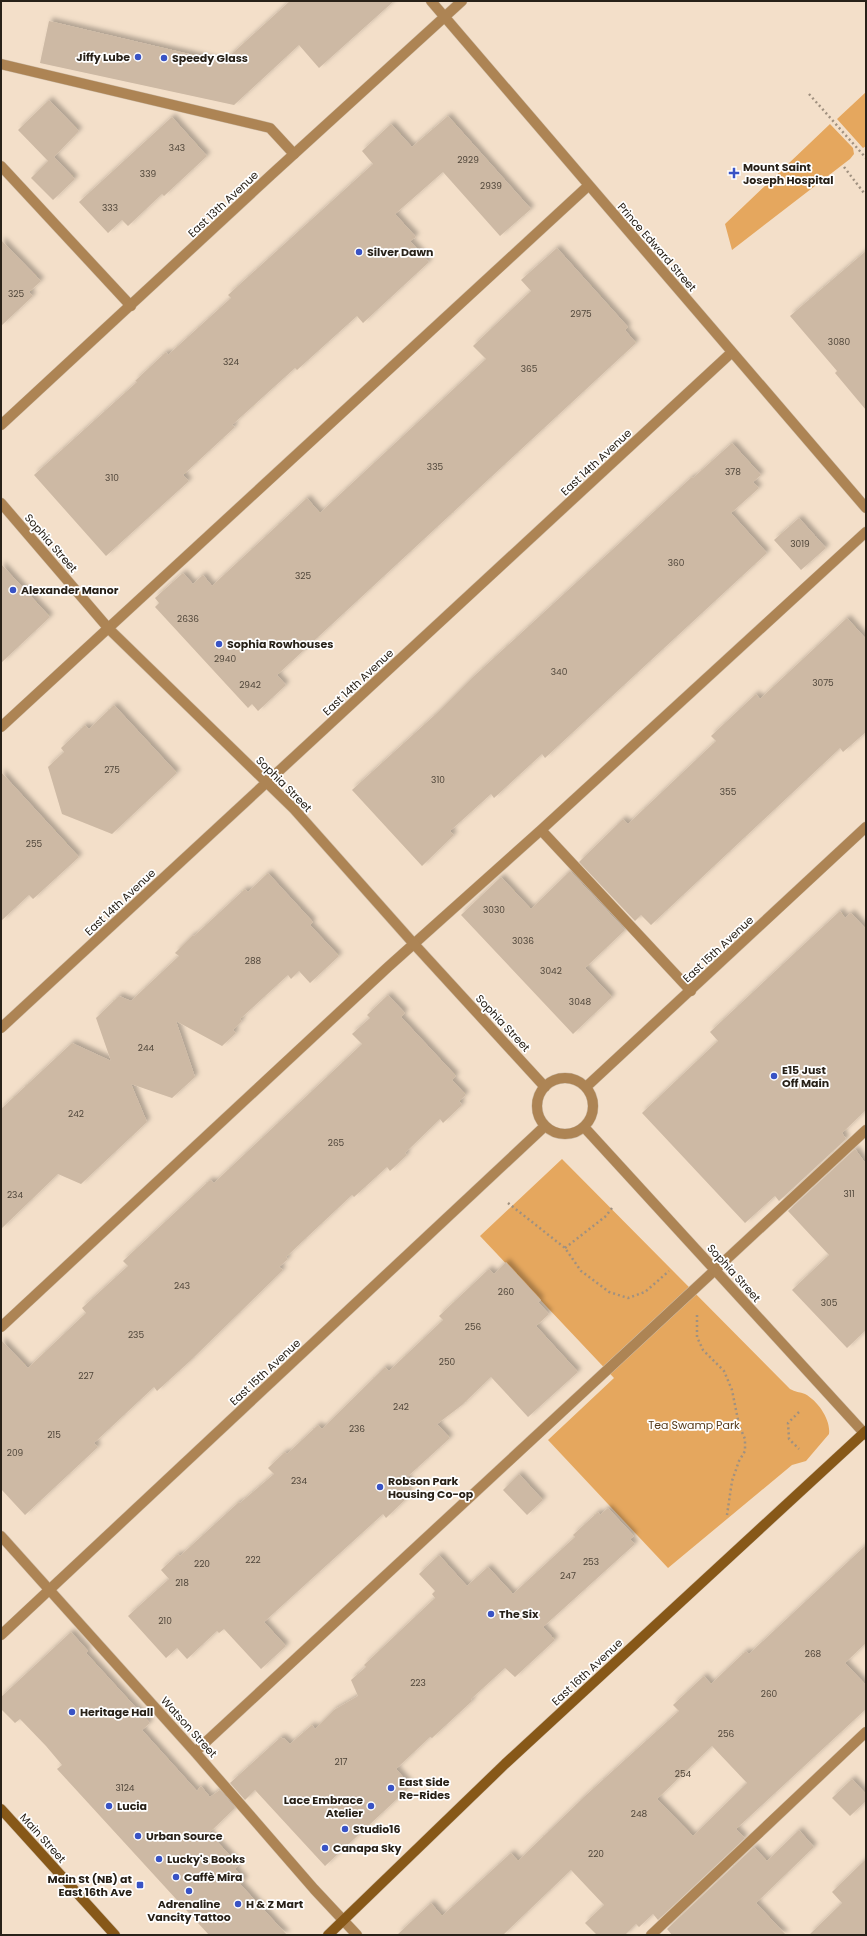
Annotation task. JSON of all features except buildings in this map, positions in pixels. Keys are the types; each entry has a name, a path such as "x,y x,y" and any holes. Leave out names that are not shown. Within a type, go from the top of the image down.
{"street":[{"name":"Prince Edward Street","path":"431,1 731,353 866,508"},
{"name":"East 13th Avenue","path":"1,425 462,1"},
{"path":"1,64 270,128 294,154"},
{"path":"1,166 131,306"},
{"path":"1,727 588,186"},
{"name":"East 14th Avenue","path":"1,1028 731,353"},
{"name":"Sophia Street","path":"1,503 109,629 294,809 414,944 545,1086"},
{"path":"1,1327 414,944 541,830 866,532"},
{"name":"East 15th Avenue","path":"586,1088 866,827"},
{"path":"541,830 691,991"},
{"path":"570,1079 586,1088 591,1095 593,1112 584,1128 577,1132 560,1134 545,1126 538,1115 537,1102 540,1093 545,1086 552,1081 570,1079"},
{"name":"East 15th Avenue","path":"1,1635 545,1126"},
{"name":"Sophia Street","path":"584,1128 865,1433"},
{"path":"196,1752 866,1130"},
{"name":"East 16th Avenue","path":"328,1935 505,1764 865,1433"},
{"name":"Watson Street","path":"1,1536 196,1752 357,1935"},
{"path":"651,1935 866,1732"},
{"name":"Main Street","path":"1,1810 115,1935"}],"path":[{"path":"808,94 866,158"},
{"path":"844,167 864,193"},
{"path":"508,1203 565,1248 581,1271 609,1292 628,1298 645,1292 669,1271"},
{"path":"565,1248 606,1216 612,1208"},
{"path":"698,1309 696,1320 697,1338 703,1350 724,1371 732,1390 739,1425 745,1439 745,1451 739,1461 732,1481 727,1515"},
{"path":"799,1412 788,1423 789,1439 800,1449"}],"green space":[{"path":"866,92 866,146 863,148 837,119"},
{"path":"830,124 853,148 854,154 850,159 732,250 725,224"},
{"name":"Tea Swamp Park","path":"562,1159 790,1389 805,1394 815,1401 823,1411 828,1423 829,1434 806,1461 792,1465 668,1568 548,1440 614,1378 480,1236"}],"place":[{"name":"Jiffy Lube","path":"138,57"},
{"name":"Speedy Glass","path":"164,58"},
{"name":"Mount Saint Joseph Hospital","path":"734,173"},
{"name":"Silver Dawn","path":"359,252"},
{"name":"Alexander Manor","path":"13,590"},
{"name":"Sophia Rowhouses","path":"219,644"},
{"name":"E15 Just Off Main","path":"774,1076"},
{"name":"Robson Park Housing Co-op","path":"380,1487"},
{"name":"The Six","path":"491,1614"},
{"name":"Heritage Hall","path":"72,1712"},
{"name":"East Side Re-Rides","path":"391,1788"},
{"name":"Lucia","path":"109,1806"},
{"name":"Lace Embrace Atelier","path":"371,1806"},
{"name":"Studio16","path":"345,1829"},
{"name":"Urban Source","path":"138,1836"},
{"name":"Canapa Sky","path":"325,1848"},
{"name":"Lucky's Books","path":"159,1859"},
{"name":"Caffè Mira","path":"176,1877"},
{"name":"Main St (NB) at East 16th Ave","path":"140,1885"},
{"name":"Adrenaline Vancity Tattoo","path":"189,1891"},
{"name":"H & Z Mart","path":"238,1904"}]}
